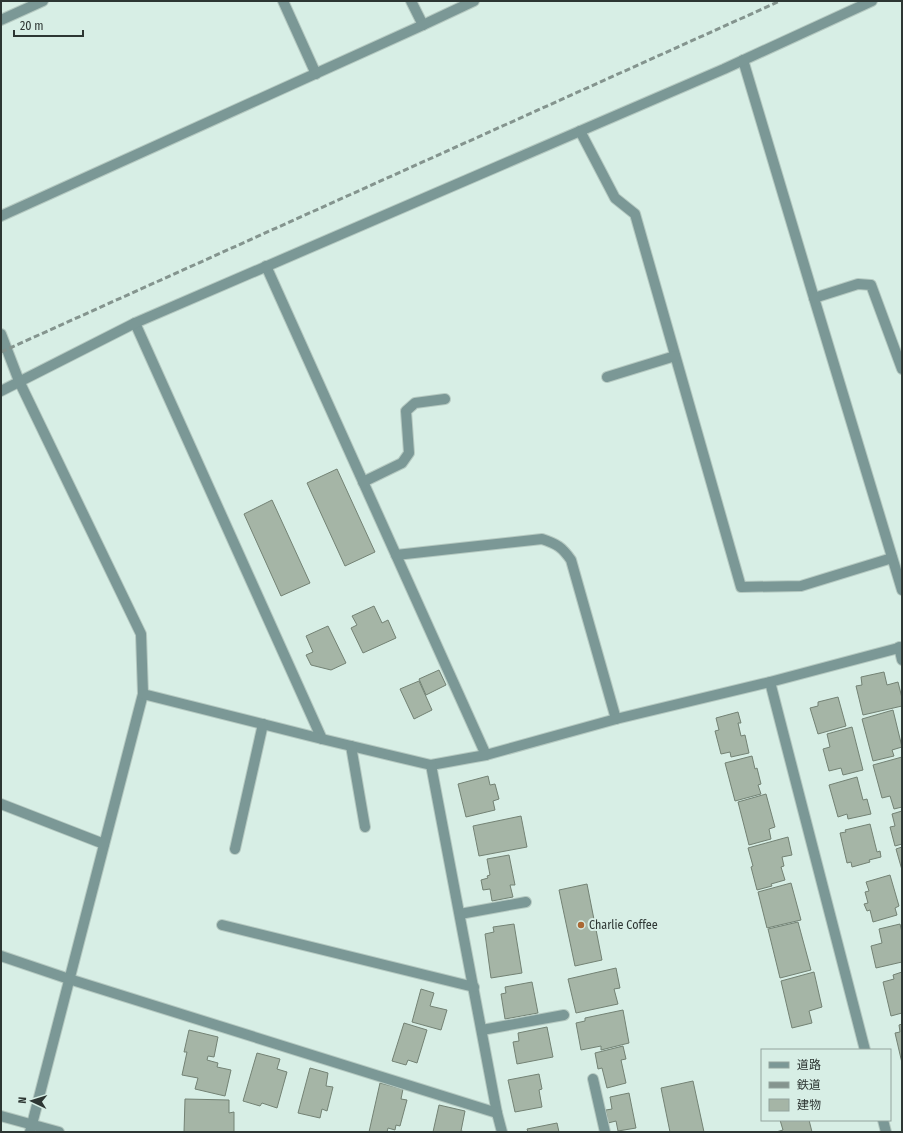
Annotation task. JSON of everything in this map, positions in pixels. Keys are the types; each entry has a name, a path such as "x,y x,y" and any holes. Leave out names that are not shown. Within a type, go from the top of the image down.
{"street":[{"path":"1,20 43,1"},
{"path":"283,1 316,74"},
{"path":"412,1 423,25"},
{"path":"1,216 474,1"},
{"path":"1,391 135,323 743,60 872,1"},
{"path":"743,60 902,590"},
{"path":"580,130 615,198 635,214 741,587 801,586 892,558"},
{"path":"266,266 486,755"},
{"path":"814,298 858,284 871,285 902,369"},
{"path":"135,323 322,739"},
{"path":"1,334 19,381 141,634 143,694 31,1129"},
{"path":"607,377 675,356"},
{"path":"363,482 402,463 409,453 406,411 415,403 446,399"},
{"path":"396,555 542,539 555,543 566,552 571,560 616,719"},
{"path":"143,694 322,739 431,764 486,755 616,719 770,682 900,647 902,660"},
{"path":"770,682 865,1049"},
{"path":"236,849 263,724"},
{"path":"351,746 366,827"},
{"path":"431,764 497,1113 502,1132"},
{"path":"1,804 104,844"},
{"path":"460,914 526,902"},
{"path":"222,925 474,987"},
{"path":"1,956 69,979 497,1113"},
{"path":"482,1030 564,1015"},
{"path":"592,1079 605,1132"},
{"path":"1,1116 31,1129 59,1132"},
{"path":"883,1121 886,1132"}],"building":[{"path":"337,469 375,552 345,566 307,483"},
{"path":"272,500 310,583 281,596 244,514"},
{"path":"374,606 382,623 388,620 396,638 363,653 351,628 357,625 352,616"},
{"path":"328,626 346,663 331,670 311,665 306,655 313,652 306,636"},
{"path":"439,670 446,685 426,695 419,679"},
{"path":"884,672 887,685 898,682 902,698 902,706 863,715 856,686 862,685 861,677"},
{"path":"419,681 432,710 414,719 400,689"},
{"path":"838,697 846,726 818,734 810,708 818,706 818,702"},
{"path":"893,710 902,747 892,750 894,756 873,761 862,719"},
{"path":"738,712 741,723 738,723 741,736 745,735 749,753 731,757 730,752 721,754 715,731 719,730 716,718"},
{"path":"852,727 863,770 843,775 841,768 829,771 823,749 830,747 827,734"},
{"path":"752,756 761,784 758,785 761,794 735,801 725,763"},
{"path":"902,757 902,807 894,809 890,796 882,798 873,765"},
{"path":"488,776 490,785 495,784 499,799 493,801 495,810 466,817 458,784"},
{"path":"857,777 863,800 867,799 871,814 848,819 847,814 838,817 829,785"},
{"path":"766,794 775,827 769,829 771,839 749,845 738,802"},
{"path":"902,811 902,844 895,846 890,827 895,826 892,814"},
{"path":"521,816 527,847 479,856 473,826"},
{"path":"870,824 877,852 880,851 881,857 852,867 851,862 847,863 840,833 846,832 845,830"},
{"path":"788,837 792,855 782,857 784,866 781,867 785,880 771,884 772,886 757,890 748,848"},
{"path":"902,847 902,870 896,849"},
{"path":"509,855 515,885 510,885 513,897 492,901 490,889 483,890 481,880 488,878 487,876 490,875 487,859"},
{"path":"890,875 899,906 895,908 897,915 873,922 870,910 867,911 864,904 868,903 865,892 869,891 866,882"},
{"path":"791,883 801,920 767,928 758,892"},
{"name":"Charlie Coffee","path":"587,884 602,960 575,966 559,890"},
{"path":"798,922 811,970 780,978 768,929"},
{"path":"514,924 522,973 491,978 485,934 494,932 493,927"},
{"path":"900,924 902,932 902,962 876,968 871,946 882,943 879,929"},
{"path":"616,968 620,988 614,989 618,1004 576,1013 568,979"},
{"path":"814,972 822,1007 809,1011 812,1023 792,1028 781,981"},
{"path":"902,972 902,1013 891,1016 883,982 894,979 893,975"},
{"path":"532,982 538,1013 505,1019 501,994 506,993 505,987"},
{"path":"421,989 434,993 430,1006 447,1010 441,1030 412,1022"},
{"path":"623,1010 629,1043 601,1050 601,1046 581,1050 576,1023 585,1021 585,1018"},
{"path":"404,1023 427,1030 417,1063 408,1060 406,1065 392,1061"},
{"path":"902,1024 902,1063 895,1033 900,1032 899,1025"},
{"path":"547,1027 553,1057 517,1064 513,1042 519,1041 518,1033"},
{"path":"189,1030 218,1037 214,1057 208,1056 207,1060 218,1063 217,1067 231,1070 225,1096 195,1089 198,1078 182,1075 187,1052 184,1052"},
{"path":"623,1046 626,1059 621,1060 626,1083 607,1088 602,1068 598,1069 595,1053"},
{"path":"257,1053 280,1059 277,1069 287,1072 277,1108 262,1103 260,1106 243,1101"},
{"path":"310,1068 328,1073 326,1086 333,1087 327,1111 322,1109 320,1118 298,1113"},
{"path":"539,1074 542,1089 539,1090 542,1107 515,1112 508,1080"},
{"path":"693,1081 704,1132 670,1132 661,1088"},
{"path":"380,1083 403,1089 401,1099 407,1100 400,1126 396,1125 395,1130 388,1128 387,1132 369,1132"},
{"path":"629,1093 636,1128 618,1131 616,1121 608,1123 606,1110 612,1109 610,1097"},
{"path":"185,1099 229,1100 229,1113 234,1112 234,1132 184,1132"},
{"path":"439,1105 465,1111 461,1131 466,1132 433,1132"},
{"path":"780,1121 809,1121 812,1132 776,1132 783,1130"},
{"path":"557,1123 559,1132 528,1132 527,1129"}],"railway":[{"path":"1,352 780,1"}],"place":[{"name":"Charlie Coffee","path":"581,925"}]}
